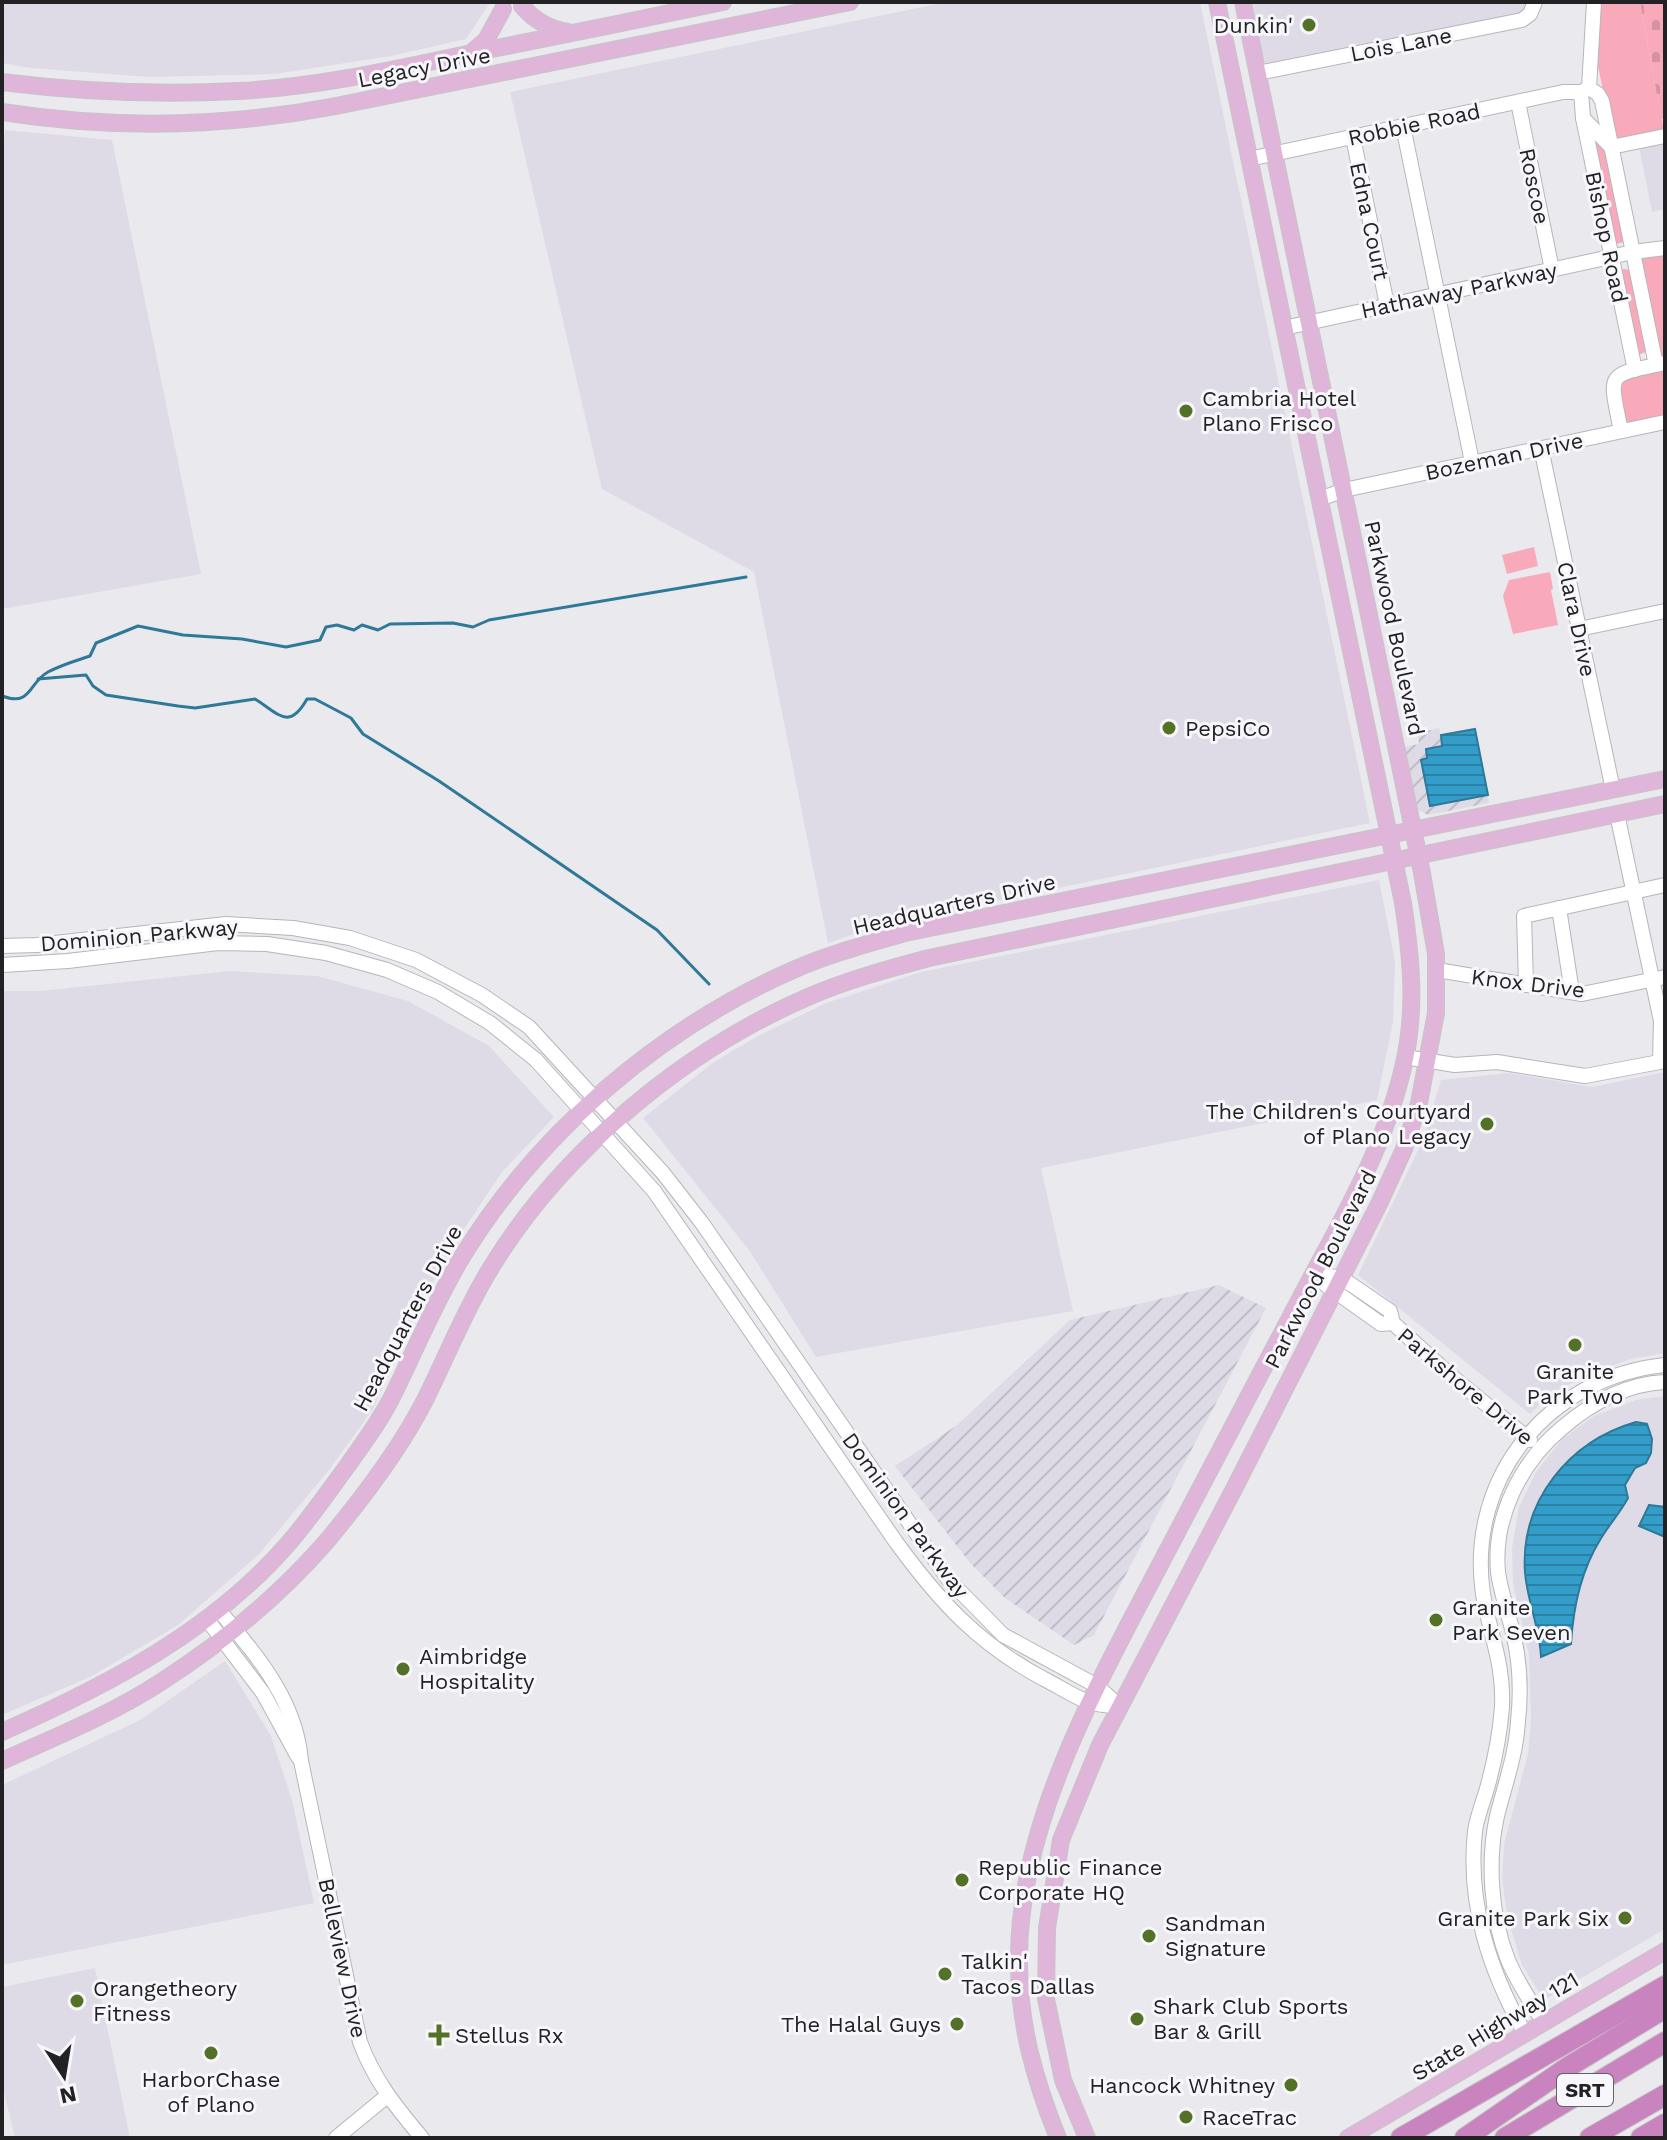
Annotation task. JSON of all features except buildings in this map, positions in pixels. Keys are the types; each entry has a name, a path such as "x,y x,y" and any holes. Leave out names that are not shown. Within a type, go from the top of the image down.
{"highway":[{"path":"1401,2138 1665,1986"},
{"path":"1465,2138 1538,2087 1665,2008"},
{"path":"1424,2138 1517,2084 1626,2031"},
{"name":"SRT","path":"1505,2138 1665,2042"},
{"name":"SRT","path":"1590,2138 1665,2095"},
{"path":"1641,2138 1665,2124"}],"main road":[{"name":"Legacy Drive","path":"2,82 120,92 240,91 365,76 723,2"},
{"name":"Legacy Drive","path":"2,112 79,120 170,123 317,110 850,2"},
{"name":"Parkwood Boulevard","path":"1058,2138 1039,2090 1024,2030 1019,1962 1024,1897 1046,1810 1088,1702 1372,1158 1397,1092 1411,1008 1406,924 1395,860 1217,2"},
{"name":"Parkwood Boulevard","path":"1087,2138 1063,2080 1046,1999 1047,1934 1061,1840 1093,1760 1235,1487 1404,1149 1429,1061 1436,1013 1437,970 1419,855 1243,2"},
{"path":"522,6 545,25 574,33"},
{"path":"470,53 486,40 503,9"},
{"path":"1350,647 1375,641"},
{"name":"Headquarters Drive","path":"2,1732 113,1679 212,1614 287,1545 388,1405 440,1297 484,1223 524,1172 595,1100 646,1058 707,1016 794,969 853,948 931,928 1665,779"},
{"path":"1613,790 1617,814"},
{"path":"2,1761 160,1683 228,1633 299,1571 371,1485 415,1417 500,1253 552,1185 601,1135 670,1078 763,1019 806,998 878,972 929,958 1665,804"},
{"path":"388,1405 415,1417"},
{"path":"1209,1473 1235,1487"},
{"path":"38,1716 50,1739"},
{"path":"1021,1934 1047,1934"},
{"name":"State Highway 121","path":"1348,2138 1665,1951"},
{"path":"1039,2090 1063,2080"}],"street":[{"name":"Lois Lane","path":"1258,73 1522,20 1530,14 1535,2"},
{"name":"Bishop Road","path":"1585,90 1598,94 1602,101 1633,252 1661,364 1635,370 1583,118 1585,90 1594,2"},
{"name":"Robbie Road","path":"1249,159 1563,92 1585,90"},
{"name":"Roscoe","path":"1518,102 1552,270"},
{"path":"1583,118 1611,147 1665,136"},
{"path":"1403,126 1472,462"},
{"name":"Edna Court","path":"1353,137 1387,305"},
{"name":"Hathaway Parkway","path":"1284,328 1633,252 1665,248"},
{"path":"1621,431 1612,388 1618,375 1635,370"},
{"name":"Bozeman Drive","path":"1318,492 1344,490 1665,422"},
{"name":"Clara Drive","path":"1541,448 1613,790"},
{"path":"1579,629 1665,611"},
{"path":"1405,1057 1455,1065 1497,1062 1585,1076 1662,1061 1659,978 1634,892 1617,814"},
{"path":"1526,985 1524,916 1665,885"},
{"path":"1559,908 1572,992"},
{"name":"Dominion Parkway","path":"2,946 37,945 226,924 293,928 350,938 416,960 482,995 529,1027 672,1183 948,1579 1014,1642 1097,1686 1120,1707"},
{"path":"159,930 162,949"},
{"name":"Dominion Parkway","path":"2,965 68,961 218,943 267,944 326,953 387,970 438,992 490,1023 536,1060 654,1191 929,1587 983,1641 1025,1669 1088,1702 1120,1707"},
{"name":"Knox Drive","path":"1437,970 1572,992 1599,992 1659,978"},
{"name":"Parkshore Drive","path":"1313,1273 1390,1311 1393,1323 1450,1375 1539,1448"},
{"path":"731,1299 746,1288"},
{"path":"1525,2034 1494,1973 1480,1928 1476,1897 1475,1830 1497,1753 1502,1684 1502,1667 1483,1593 1482,1545 1488,1508 1503,1471 1526,1435 1561,1404 1619,1374 1662,1365 1663,1382 1624,1390 1592,1404 1539,1448 1518,1481 1501,1526 1498,1570 1514,1638 1519,1685 1512,1766 1496,1818 1494,1897 1499,1932 1508,1959 1544,2023"},
{"path":"961,1621 975,1607"},
{"name":"Belleview Drive","path":"212,1614 228,1633 301,1761 360,2042 369,2066 387,2096 422,2138"},
{"path":"1502,1684 1519,1685"},
{"path":"1476,1897 1494,1897"},
{"path":"336,2138 387,2096"}],"shaded area":[{"path":"2,2 489,4 466,39 391,56 275,74 149,77 2,63"},
{"path":"947,2 1200,2 1370,823 880,925 828,943 754,572 602,489 510,92"},
{"path":"1253,2 1532,2 1527,13 1266,64 1262,58"},
{"path":"5,130 112,140 201,574 2,609 2,155"},
{"path":"1665,141 1665,209 1652,212 1639,147"},
{"path":"1439,728 1441,735 1475,729 1489,803 1428,815 1416,809 1403,747 1419,744 1417,733"},
{"path":"1379,880 1395,961 1393,1022 1377,1100 1041,1168 1073,1311 816,1357 749,1250 643,1118 714,1062 758,1036 826,1003 921,972"},
{"path":"230,971 317,976 408,1001 489,1046 554,1117 502,1172 464,1229 421,1302 373,1409 329,1470 259,1554 178,1625 92,1676 2,1715 2,991 41,991"},
{"path":"1665,1072 1665,1353 1631,1359 1594,1372 1552,1393 1530,1414 1358,1275 1423,1140 1441,1080 1509,1073 1592,1087"},
{"path":"1219,1285 1266,1308 1094,1635 1074,1645 1005,1598 970,1563 895,1466 956,1426 1070,1320"},
{"path":"1665,1396 1665,1929 1544,2000 1522,1965 1508,1919 1502,1879 1504,1844 1528,1754 1531,1718 1529,1655 1513,1584 1512,1548 1519,1507 1536,1472 1562,1439 1594,1416 1636,1400"},
{"path":"225,1661 271,1736 292,1800 314,1903 2,1965 2,1785 140,1720"},
{"path":"95,1968 130,2138 15,2138 2,2084 2,1987"}],"green space":[{"path":"1601,2 1640,2 1659,105 1665,105 1665,118 1662,119 1664,132 1624,140 1612,134 1598,66"},
{"path":"1640,2 1665,2 1665,105 1659,106"},
{"path":"1590,133 1606,147 1624,242 1616,244"},
{"path":"1665,254 1665,357 1658,354 1641,259"},
{"path":"1621,270 1630,270 1646,352 1638,355"},
{"path":"1665,367 1665,417 1626,421 1618,382"},
{"path":"1534,547 1538,566 1507,574 1502,555"},
{"path":"1550,572 1558,625 1513,634 1503,596 1509,580"}],"water":[{"path":"1475,729 1488,795 1430,806 1421,760 1427,758 1426,749 1442,746 1441,735"},
{"path":"1636,1422 1647,1424 1652,1439 1651,1453 1646,1463 1635,1468 1625,1485 1628,1498 1588,1564 1576,1604 1571,1644 1541,1657 1525,1572 1531,1521 1554,1477 1571,1459 1590,1443"},
{"path":"1649,1505 1665,1507 1665,1537 1639,1526"}],"waterway":[{"path":"2,696 12,699 24,696 48,672 90,656 96,643 138,626 183,635 242,639 286,647 320,640 326,627 337,625 354,630 362,625 378,630 390,624 453,623 473,627 489,620 746,577"},
{"path":"38,679 86,675 93,686 106,695 195,708 255,699 283,717 295,715 307,699 315,699 351,718 363,734 439,781 657,930 709,984"}],"place":[{"name":"Dunkin'","path":"1309,25"},
{"name":"Cambria Hotel Plano Frisco","path":"1186,411"},
{"name":"PepsiCo","path":"1169,728"},
{"name":"The Children's Courtyard of Plano Legacy","path":"1487,1124"},
{"name":"Granite Park Two","path":"1575,1345"},
{"name":"Granite Park Seven","path":"1436,1620"},
{"name":"Aimbridge Hospitality","path":"403,1669"},
{"name":"Republic Finance Corporate HQ","path":"962,1880"},
{"name":"Granite Park Six","path":"1625,1918"},
{"name":"Sandman Signature","path":"1149,1936"},
{"name":"Talkin' Tacos Dallas","path":"945,1974"},
{"name":"Orangetheory Fitness","path":"77,2001"},
{"name":"Shark Club Sports Bar & Grill","path":"1137,2019"},
{"name":"The Halal Guys","path":"957,2024"},
{"name":"Stellus Rx","path":"439,2035"},
{"name":"HarborChase of Plano","path":"211,2053"},
{"name":"Hancock Whitney","path":"1291,2085"},
{"name":"RaceTrac","path":"1186,2117"}]}
